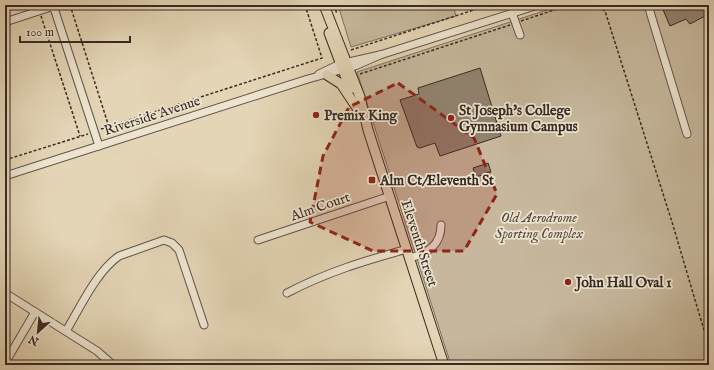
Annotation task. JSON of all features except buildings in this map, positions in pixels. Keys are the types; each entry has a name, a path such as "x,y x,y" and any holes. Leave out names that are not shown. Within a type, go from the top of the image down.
{"main road":[{"name":"Eleventh Street","path":"320,5 345,66 360,97 368,130 444,365"},
{"name":"Eleventh Street","path":"324,5 361,114 368,130"},
{"path":"327,75 341,84 361,114"}],"street":[{"name":"Riverside Avenue","path":"5,176 538,5"},
{"path":"648,5 687,134"},
{"path":"5,22 54,6 99,146"},
{"path":"512,14 520,34"},
{"name":"Riverside Avenue","path":"308,79 327,75 345,66"},
{"name":"Alm Court","path":"258,240 390,196"},
{"path":"287,293 314,279 344,267 431,249 439,239 441,225"},
{"path":"66,331 99,276 113,260 119,256 164,240 172,242 179,250 204,325"},
{"path":"5,293 97,351 114,365"},
{"path":"8,358 35,312"}],"path":[{"path":"70,5 109,127"},
{"path":"5,160 322,58 305,5"},
{"path":"350,50 489,5"},
{"path":"358,74 563,8 583,5 597,6 605,11 672,222 709,347"},
{"path":"40,11 80,136"}],"highlighted area":[{"path":"398,83 474,138 497,194 464,251 373,251 310,222 323,156 349,107"}],"green space":[{"path":"338,5 453,5 456,16 351,47"},
{"name":"Old Aerodrome Sporting Complex","path":"562,5 709,5 709,365 451,365 357,72"}],"place":[{"name":"Premix King","path":"316,115"},
{"name":"St Joseph's College Gymnasium Campus","path":"451,118"},
{"name":"Alm Ct/Eleventh St","path":"372,180"},
{"name":"John Hall Oval 1","path":"568,282"}]}
